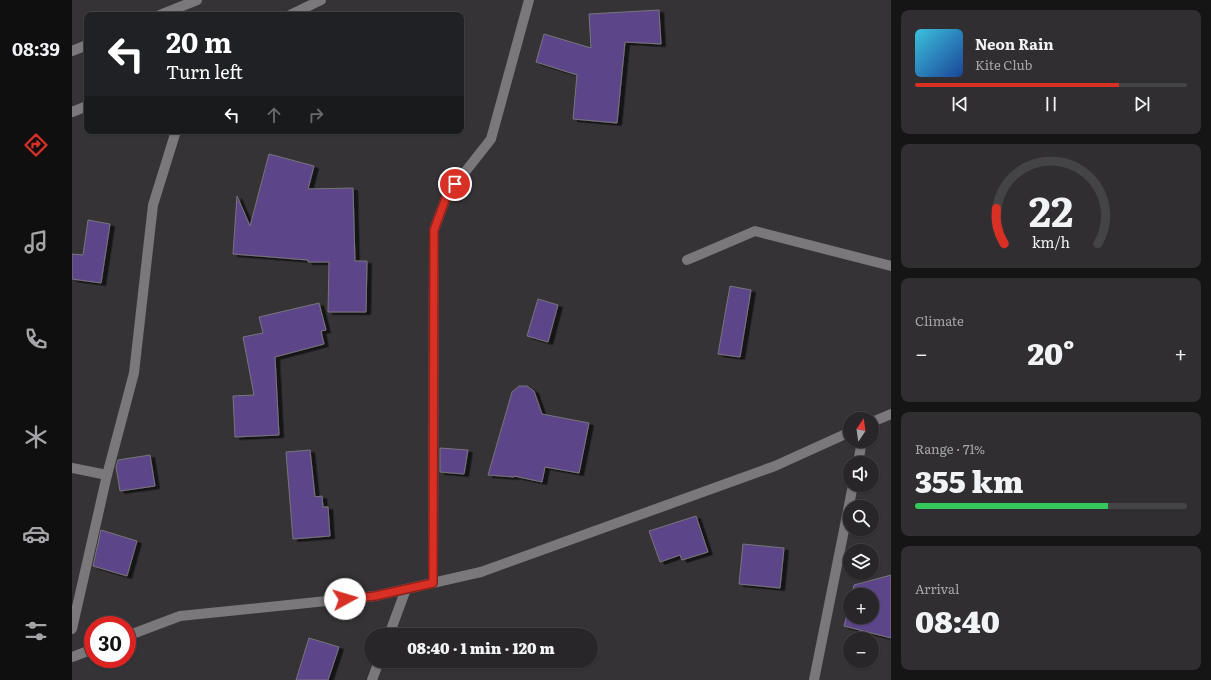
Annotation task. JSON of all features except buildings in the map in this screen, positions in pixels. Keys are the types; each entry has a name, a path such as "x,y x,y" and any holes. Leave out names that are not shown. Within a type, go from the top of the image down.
{"street":[{"path":"167,12 197,0"},
{"path":"296,12 321,0"},
{"path":"433,583 434,230 447,195 491,139 529,0"},
{"path":"72,51 84,46"},
{"path":"72,112 84,107"},
{"path":"72,629 107,474 134,373 153,205 175,134"},
{"path":"687,260 755,232 891,266"},
{"path":"879,419 891,414"},
{"path":"136,633 180,616 375,596 481,572 775,466 843,435"},
{"path":"72,468 107,474"},
{"path":"814,680 852,492"},
{"path":"392,628 406,589"},
{"path":"72,657 84,652"},
{"path":"372,680 376,668"}],"route":[{"path":"345,599 375,596 433,583 434,230 447,195 455,184"}]}
